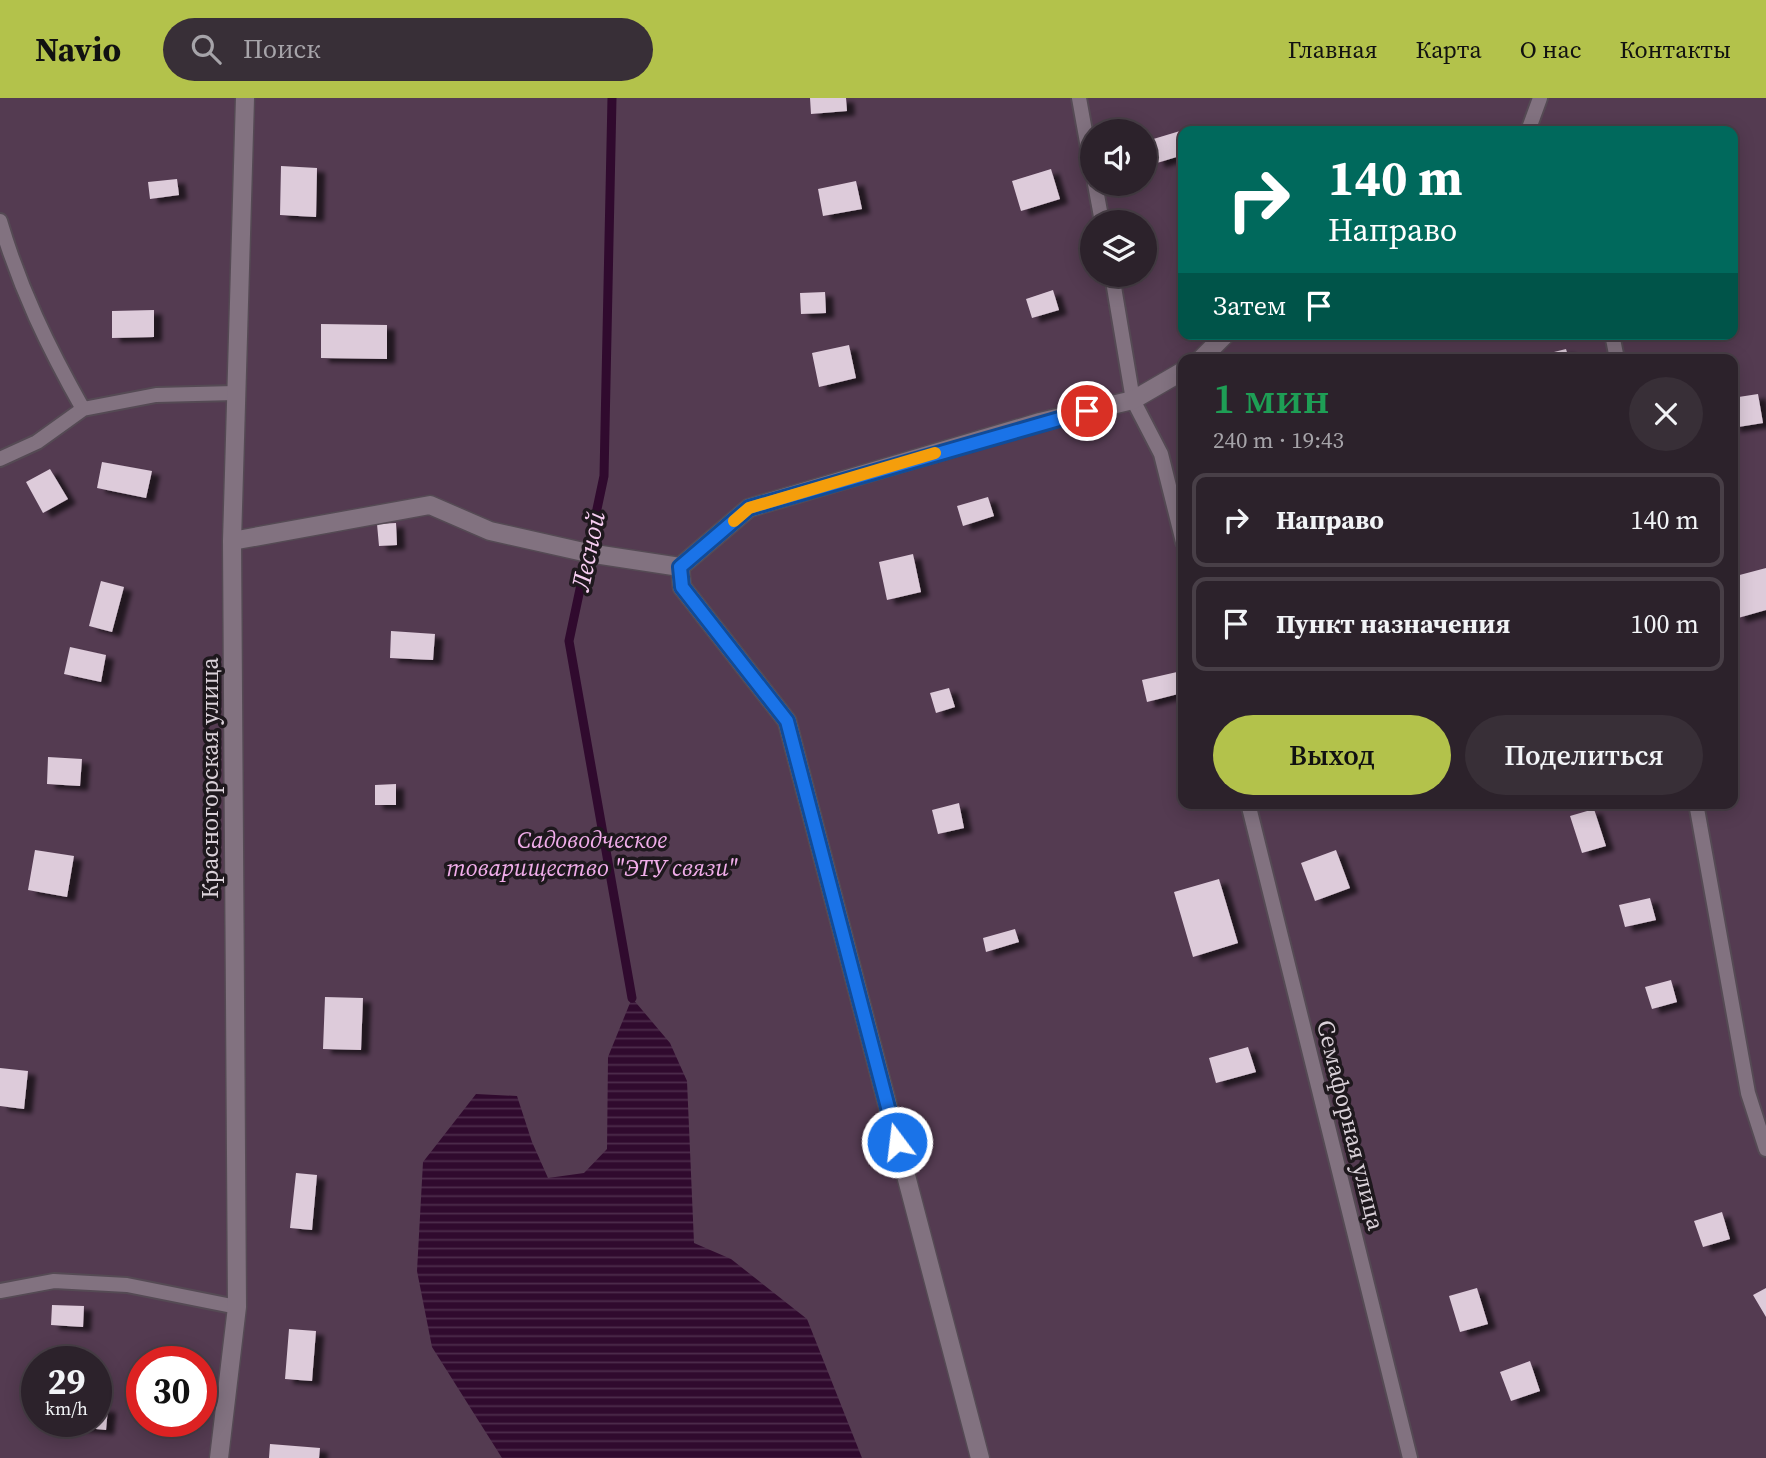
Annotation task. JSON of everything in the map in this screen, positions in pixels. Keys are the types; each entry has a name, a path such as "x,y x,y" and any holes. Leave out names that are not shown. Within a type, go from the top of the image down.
{"street":[{"name":"Красногорская улица","path":"219,1458 237,1307 232,541 244,98"},
{"path":"1206,354 1220,340"},
{"path":"232,541 430,505 490,531 589,553 680,567 749,508 1040,422 1133,400 1178,374"},
{"path":"680,567 682,587 787,721 980,1458"}],"lane":[{"path":"1079,98 1083,119"},
{"path":"1530,126 1540,98"},
{"path":"0,221 10,257 42,338 83,409"},
{"path":"1113,287 1133,400 1161,454 1178,522"},
{"path":"0,459 37,442 83,409 156,395 235,393"},
{"name":"Семафорная улица","path":"1249,809 1410,1458"},
{"path":"1697,809 1748,1093 1766,1149"},
{"path":"0,1291 54,1281 127,1285 237,1307"}],"green space":[{"name":"Садоводческое товарищество \"ЭТУ связи\"","path":"0,98 1766,98 1766,1458 0,1458"}],"shaded area":[{"path":"632,998 670,1043 687,1081 694,1243 731,1259 807,1319 862,1458 502,1458 432,1347 417,1271 423,1162 476,1094 517,1096 532,1142 548,1178 584,1173 607,1149 608,1057"}],"building":[{"path":"810,98 846,98 847,111 811,114"},
{"path":"1178,132 1178,157 1157,163 1157,138"},
{"path":"281,166 317,168 316,217 280,215"},
{"path":"1051,169 1060,199 1021,211 1012,181"},
{"path":"177,179 179,195 150,199 148,182"},
{"path":"856,181 862,209 823,216 818,189"},
{"path":"1053,290 1059,310 1032,318 1026,299"},
{"path":"825,292 826,313 801,314 800,293"},
{"path":"154,310 154,337 112,338 112,311"},
{"path":"321,324 387,325 387,359 321,358"},
{"path":"849,345 856,378 819,387 812,353"},
{"path":"1566,349 1568,354 1546,354"},
{"path":"1758,394 1763,423 1738,427 1738,397"},
{"path":"102,462 152,471 146,498 97,488"},
{"path":"50,469 68,499 43,513 26,482"},
{"path":"988,497 994,516 963,526 957,506"},
{"path":"396,523 397,545 379,546 377,524"},
{"path":"913,554 921,592 887,600 879,562"},
{"path":"1766,568 1766,610 1738,618 1738,575"},
{"path":"101,581 124,587 112,632 89,626"},
{"path":"391,631 435,634 433,660 390,658"},
{"path":"70,647 106,655 101,682 64,674"},
{"path":"1177,672 1178,694 1147,702 1142,680"},
{"path":"949,688 955,707 936,713 930,693"},
{"path":"48,757 82,759 80,786 47,784"},
{"path":"396,784 396,805 375,805 375,785"},
{"path":"959,803 964,828 938,834 932,810"},
{"path":"1594,809 1606,846 1582,853 1570,816"},
{"path":"35,850 74,856 67,897 28,890"},
{"path":"1336,850 1350,888 1315,901 1301,863"},
{"path":"1219,879 1238,943 1193,957 1174,892"},
{"path":"1650,898 1656,920 1625,927 1619,905"},
{"path":"1015,929 1019,942 986,952 983,938"},
{"path":"1671,980 1677,1002 1652,1009 1645,987"},
{"path":"325,997 363,998 361,1050 323,1049"},
{"path":"1248,1047 1256,1072 1216,1083 1209,1058"},
{"path":"0,1068 28,1071 24,1109 0,1106"},
{"path":"296,1173 317,1175 312,1230 290,1228"},
{"path":"1722,1212 1730,1239 1703,1247 1694,1221"},
{"path":"1477,1288 1488,1324 1460,1332 1449,1296"},
{"path":"1766,1288 1766,1317 1753,1295"},
{"path":"52,1305 84,1306 83,1327 51,1325"},
{"path":"289,1329 316,1331 312,1381 285,1379"},
{"path":"1530,1361 1540,1391 1511,1401 1500,1372"},
{"path":"270,1444 320,1448 319,1458 269,1458"}],"waterway":[{"name":"Лесной","path":"612,98 604,476 569,641 632,998"}],"slow traffic":[{"path":"734,521 749,508 935,453"}],"route":[{"path":"897,1142 787,721 682,587 680,567 749,508 1040,422 1087,411"}]}
